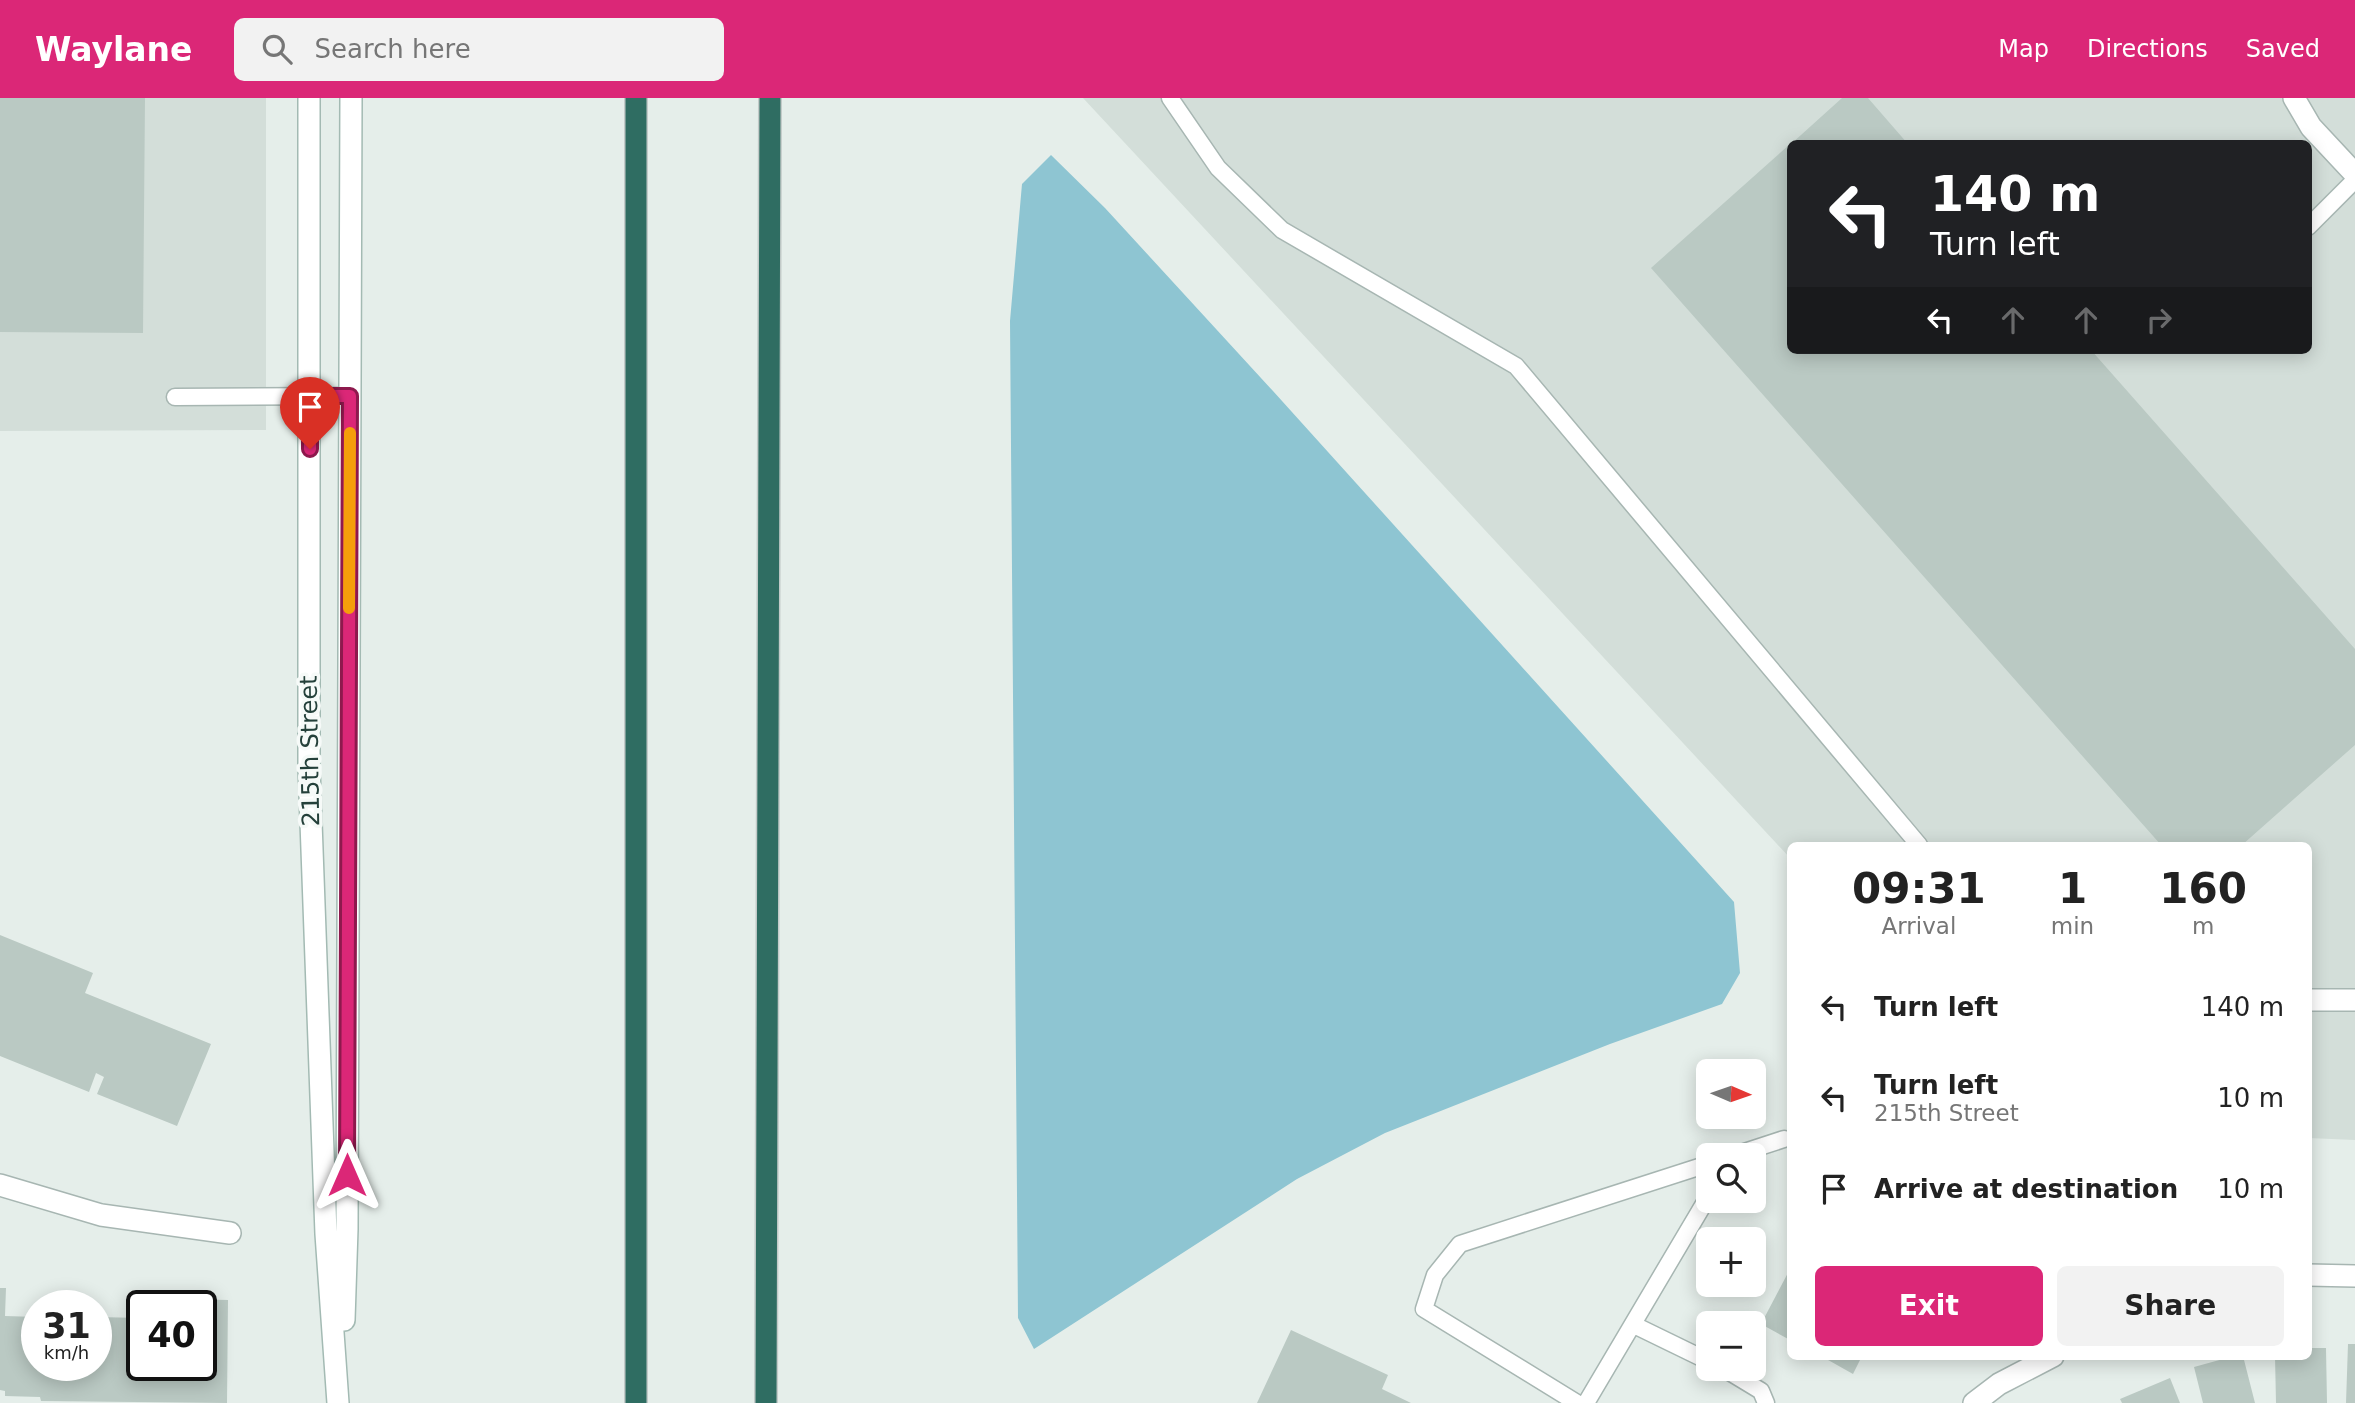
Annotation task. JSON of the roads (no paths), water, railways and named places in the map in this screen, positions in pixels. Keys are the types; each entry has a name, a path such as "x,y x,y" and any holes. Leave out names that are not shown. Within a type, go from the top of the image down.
{"highway":[{"path":"636,98 636,1403"},
{"path":"766,1403 770,98"}],"street":[{"name":"215th Street","path":"309,98 309,767 326,1234 339,1403"},
{"name":"215th Street","path":"339,1403 347,1230 351,98"},
{"path":"2294,98 2311,127 2355,174"},
{"path":"2312,1000 2355,1000"},
{"path":"0,1185 101,1215 230,1233"},
{"path":"2312,1275 2355,1276"},
{"path":"1974,1403 1999,1384 2045,1360"}],"lane":[{"path":"1170,98 1218,168 1282,230 1516,366 1916,842"},
{"path":"2312,223 2355,180"},
{"path":"175,397 350,396"},
{"path":"1766,1145 1784,1139"},
{"path":"1577,1403 1424,1309 1435,1275 1460,1244 1696,1168"},
{"path":"1586,1403 1699,1213"},
{"path":"1633,1325 1696,1355"},
{"path":"1744,1381 1760,1391 1766,1403"}],"water":[{"path":"1051,155 1105,208 1273,391 1734,902 1740,973 1722,1004 1610,1044 1385,1133 1297,1179 1034,1349 1018,1318 1010,321 1022,184"}]}
